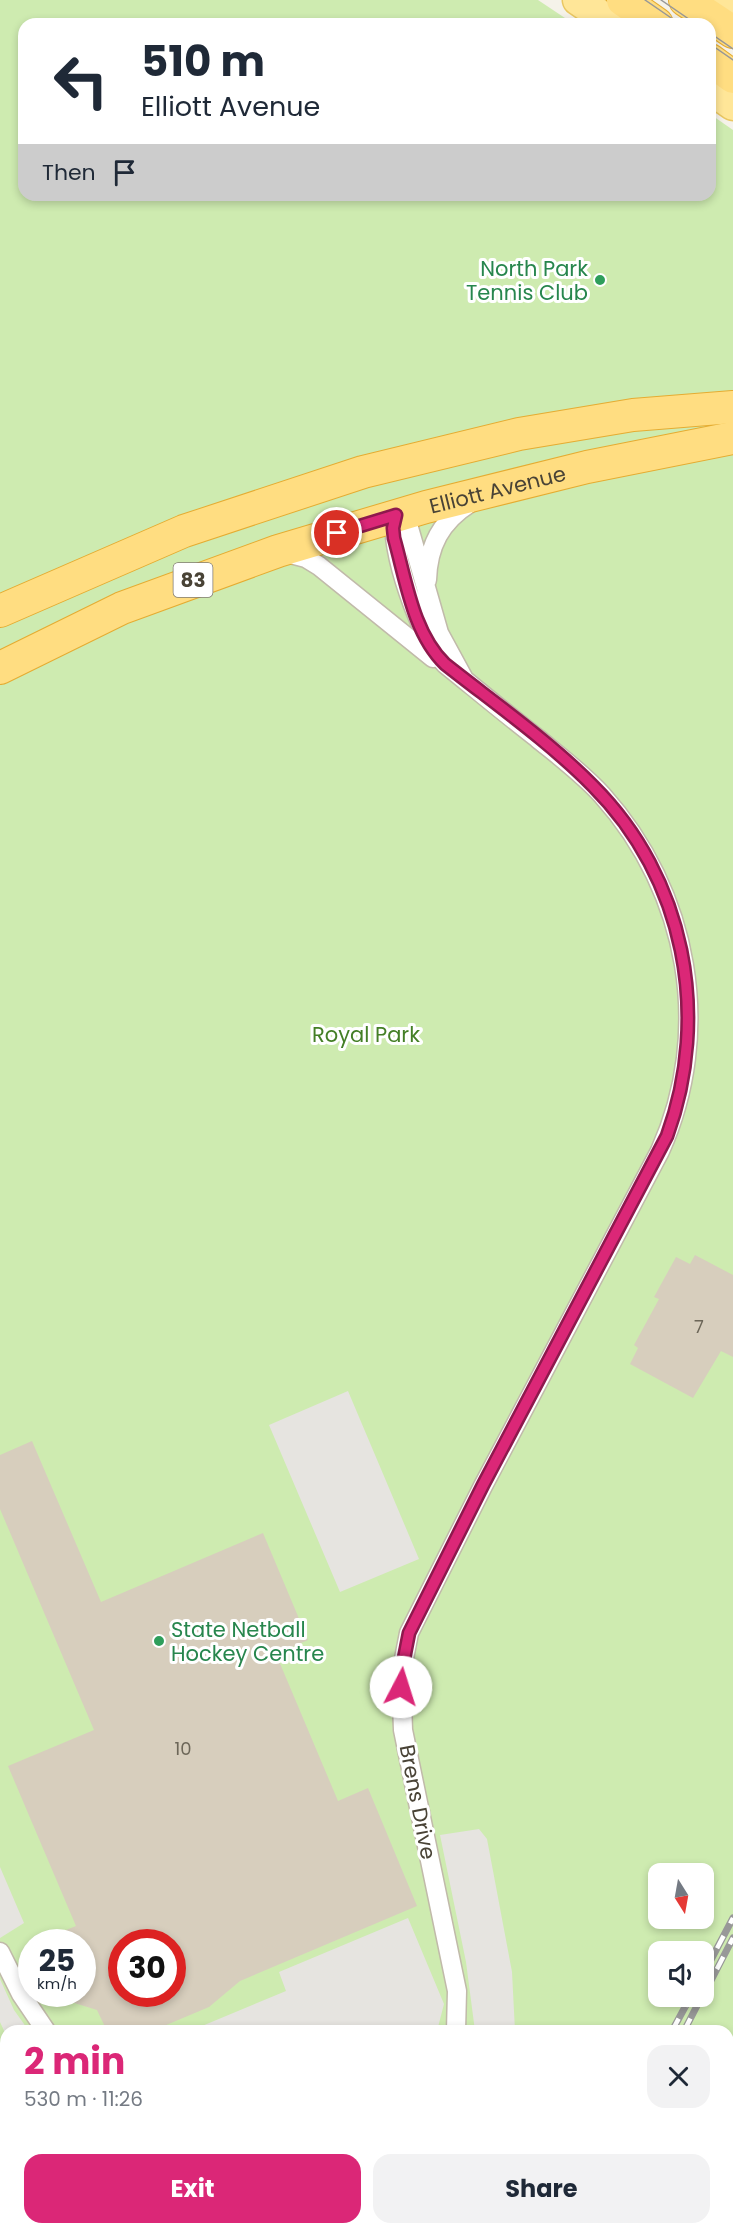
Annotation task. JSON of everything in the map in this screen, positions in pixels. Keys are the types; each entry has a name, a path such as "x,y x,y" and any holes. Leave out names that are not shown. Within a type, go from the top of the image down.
{"highway":[{"path":"623,0 648,18"},
{"path":"685,0 712,18"},
{"path":"716,21 733,32"},
{"path":"716,64 733,77"},
{"name":"83","path":"0,611 184,531 286,495 385,466 519,434 633,415 733,407"},
{"name":"Elliott Avenue","path":"0,668 122,608 278,551 396,515 587,467 733,438"},
{"path":"385,466 396,515"}],"main road":[{"path":"578,0 604,18"},
{"path":"728,0 733,3"},
{"path":"716,93 733,105"}],"street":[{"path":"427,592 432,549 439,532 450,518 479,498 536,480"},
{"name":"Brens Drive","path":"396,515 409,528 439,633 461,677"},
{"name":"Brens Drive","path":"396,515 393,532 420,627 435,653 461,677 581,774 603,796 631,832 652,867 675,922 684,959 689,1011 682,1086 673,1120 660,1150 483,1485 409,1633 401,1674 404,1730 457,1991 456,2025"},
{"path":"278,551 306,558 319,566 410,640 461,677"},
{"path":"0,1952 21,1994 42,2025"}],"green space":[{"name":"Royal Park","path":"0,0 538,0 565,18 18,18 18,201 716,201 716,118 733,130 733,2025 0,2025"}],"shaded area":[{"path":"348,1391 419,1559 340,1592 269,1425"},
{"path":"479,1829 487,1839 512,1972 515,2025 474,2025 466,1962 440,1835"},
{"path":"0,1867 24,1923 0,1938"},
{"path":"408,1918 444,2004 439,2025 204,2025 286,1991 279,1972"},
{"path":"0,1979 14,2010 25,2025 1,2025"}],"building":[{"path":"695,1255 733,1275 733,1357 721,1351 693,1398 630,1364 638,1348 634,1345 659,1299 654,1297 676,1257 690,1264"},
{"path":"32,1441 101,1602 263,1533 308,1640 276,1654 338,1801 368,1788 417,1906 240,1981 209,2007 166,2025 104,2025 97,2010 87,2007 96,2007 96,1929 68,1929 76,1926 8,1766 94,1730 0,1509 0,1455"}],"tram line":[{"path":"645,0 671,18"},
{"path":"661,0 687,18"},
{"path":"716,37 733,49"},
{"path":"716,48 733,60"}],"railway":[{"path":"714,1954 733,1918"},
{"path":"714,1975 733,1938"},
{"path":"675,2025 685,2007"},
{"path":"687,2025 696,2007"}],"place":[{"name":"North Park Tennis Club","path":"600,280"},
{"name":"State Netball Hockey Centre","path":"159,1641"}],"route":[{"path":"337,533 396,515 393,524 394,538 420,627 430,646 445,664 581,774 626,824 652,867 669,902 680,939 689,998 684,1077 667,1136 600,1267 483,1485 409,1633 401,1674 401,1687"}]}
